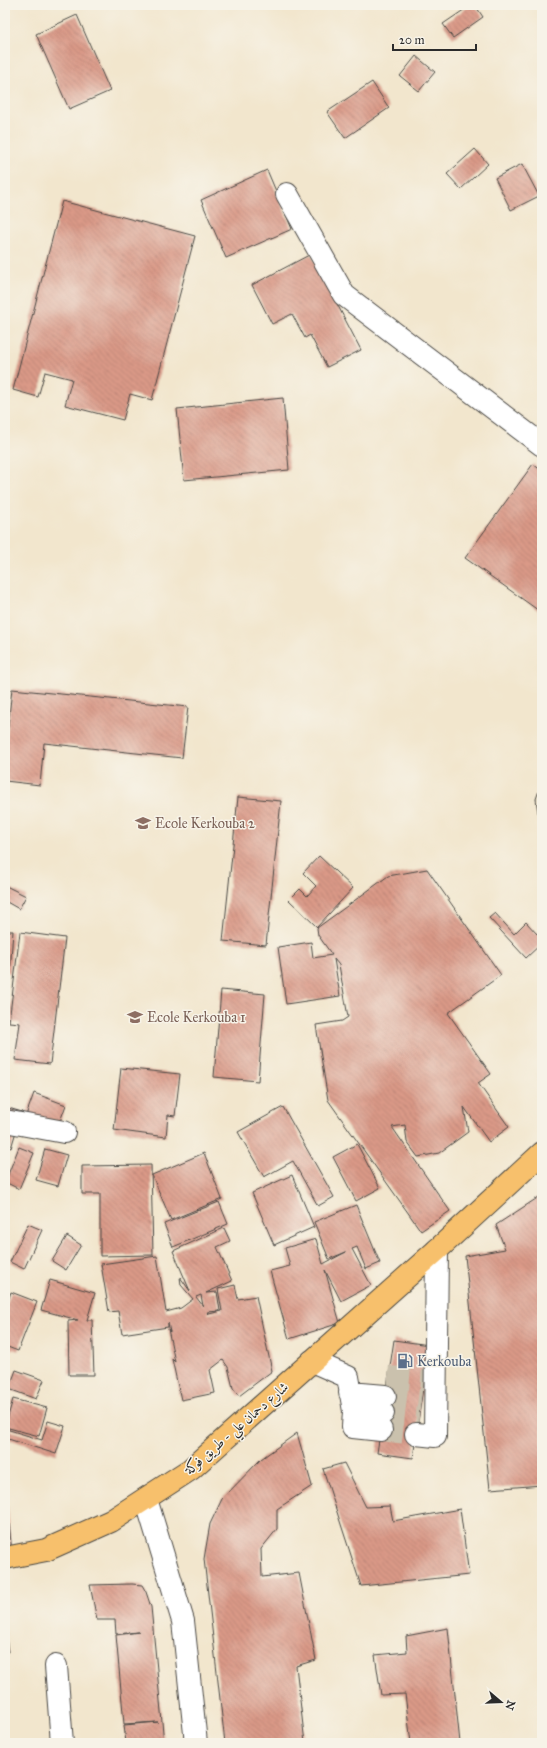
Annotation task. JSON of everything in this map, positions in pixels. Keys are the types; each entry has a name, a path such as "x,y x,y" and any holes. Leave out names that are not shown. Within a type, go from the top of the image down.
{"main road":[{"name":"شارع دحمان علي - طريق فوكة","path":"5,1558 46,1550 111,1521 191,1469 437,1250 542,1153"}],"street":[{"path":"287,194 344,295 542,445"},
{"path":"5,1121 64,1132"},
{"path":"426,1404 437,1250"},
{"path":"312,1361 348,1377 352,1402 353,1427 383,1413 352,1402"},
{"path":"146,1499 183,1621 196,1743"},
{"path":"56,1666 62,1743"}],"building":[{"path":"471,5 475,5 483,17 453,38 443,24"},
{"path":"77,15 110,91 69,109 36,34"},
{"path":"416,56 435,72 419,91 400,76"},
{"path":"372,82 389,108 345,138 327,112"},
{"path":"475,149 488,164 461,189 447,174"},
{"path":"522,164 539,196 511,210 495,178"},
{"path":"267,170 292,229 226,258 201,200"},
{"path":"62,201 195,236 152,400 130,394 123,420 65,405 72,379 45,372 38,397 13,390"},
{"path":"311,254 361,350 327,367 310,335 305,338 292,314 272,324 252,285"},
{"path":"283,398 289,470 184,480 177,409"},
{"path":"533,464 542,471 542,613 465,558"},
{"path":"12,689 188,707 182,758 44,743 40,785 5,781 5,753"},
{"path":"542,782 542,818 538,813 536,799"},
{"path":"238,797 281,801 266,945 223,941"},
{"path":"319,856 353,888 317,927 289,900 300,889 307,896 316,886 303,873"},
{"path":"427,869 501,975 448,1013 491,1074 478,1083 509,1127 489,1142 464,1107 468,1132 439,1153 418,1157 407,1142 405,1125 392,1127 450,1211 421,1231 328,1100 316,1025 342,1021 348,1017 339,965 334,959 340,996 286,1004 278,947 311,942 313,958 332,955 318,935 317,928 388,876"},
{"path":"6,886 26,896 19,909 5,901"},
{"path":"495,913 514,934 526,922 537,934 542,930 542,943 526,958 489,918"},
{"path":"5,931 13,931 10,973 5,972"},
{"path":"20,932 65,938 50,1064 15,1060 20,1023 9,1022"},
{"path":"221,990 265,994 258,1081 214,1077"},
{"path":"121,1068 180,1074 175,1116 168,1115 166,1137 114,1130"},
{"path":"34,1093 66,1105 56,1132 24,1121"},
{"path":"5,1107 22,1112 11,1148 5,1146"},
{"path":"283,1107 334,1197 318,1206 293,1161 264,1177 238,1132"},
{"path":"357,1144 380,1188 356,1201 333,1157"},
{"path":"19,1147 34,1153 19,1189 5,1182"},
{"path":"45,1149 67,1155 58,1186 36,1180"},
{"path":"204,1153 222,1199 171,1220 152,1175"},
{"path":"151,1165 153,1255 100,1256 100,1194 82,1194 82,1166"},
{"path":"292,1175 314,1227 274,1245 252,1193"},
{"path":"542,1195 542,1485 490,1489 465,1256 505,1249 496,1225"},
{"path":"219,1202 228,1224 173,1247 164,1224"},
{"path":"356,1205 380,1263 366,1269 357,1247 352,1249 371,1285 341,1301 325,1270 340,1323 289,1339 270,1271 290,1266 285,1248 316,1239 323,1264 346,1252 329,1259 314,1222"},
{"path":"28,1224 42,1230 24,1269 10,1262"},
{"path":"224,1228 230,1241 217,1247 232,1281 206,1293 217,1292 220,1311 207,1312 209,1314 222,1311 218,1289 235,1285 238,1299 256,1296 272,1371 239,1396 233,1388 228,1367 223,1360 210,1370 215,1393 181,1400 172,1359 175,1362 168,1323 168,1327 122,1334 118,1311 109,1312 101,1264 157,1256 166,1312 181,1308 193,1299 181,1285 180,1277 190,1291 173,1251","holes":["201,1295 203,1306 196,1297"]},
{"path":"67,1236 81,1245 66,1270 52,1261"},
{"path":"50,1280 95,1293 87,1320 92,1320 94,1375 69,1375 68,1321 78,1320 41,1310"},
{"path":"11,1292 37,1302 18,1351 5,1346 5,1309"},
{"path":"394,1340 429,1345 413,1458 377,1453"},
{"path":"16,1370 44,1380 36,1399 9,1389"},
{"path":"13,1399 47,1408 39,1436 5,1427"},
{"path":"48,1421 65,1426 56,1454 5,1438 6,1429 42,1440"},
{"path":"297,1433 312,1486 277,1509 277,1529 261,1549 262,1577 299,1573 316,1660 296,1666 305,1743 225,1743 204,1559 210,1524 222,1499 261,1459"},
{"path":"344,1463 366,1507 390,1506 393,1521 460,1509 469,1575 361,1586 323,1469"},
{"path":"5,1479 12,1553 5,1558"},
{"path":"90,1585 142,1585 151,1607 164,1743 126,1743 124,1725 158,1722 124,1724 116,1635 139,1632 116,1634 115,1620 97,1620"},
{"path":"448,1628 460,1743 411,1743 405,1694 381,1695 375,1655 407,1652 406,1636"},
{"path":"5,1630 8,1652 5,1652"}],"tunnel":[{"path":"388,1377 424,1380"},
{"path":"385,1396 421,1400"},
{"path":"383,1413 419,1416"},
{"path":"381,1430 416,1434"}],"place":[{"name":"Ecole Kerkouba 2","path":"143,823"},
{"name":"Ecole Kerkouba 1","path":"135,1017"},
{"name":"Kerkouba","path":"405,1361"}]}
